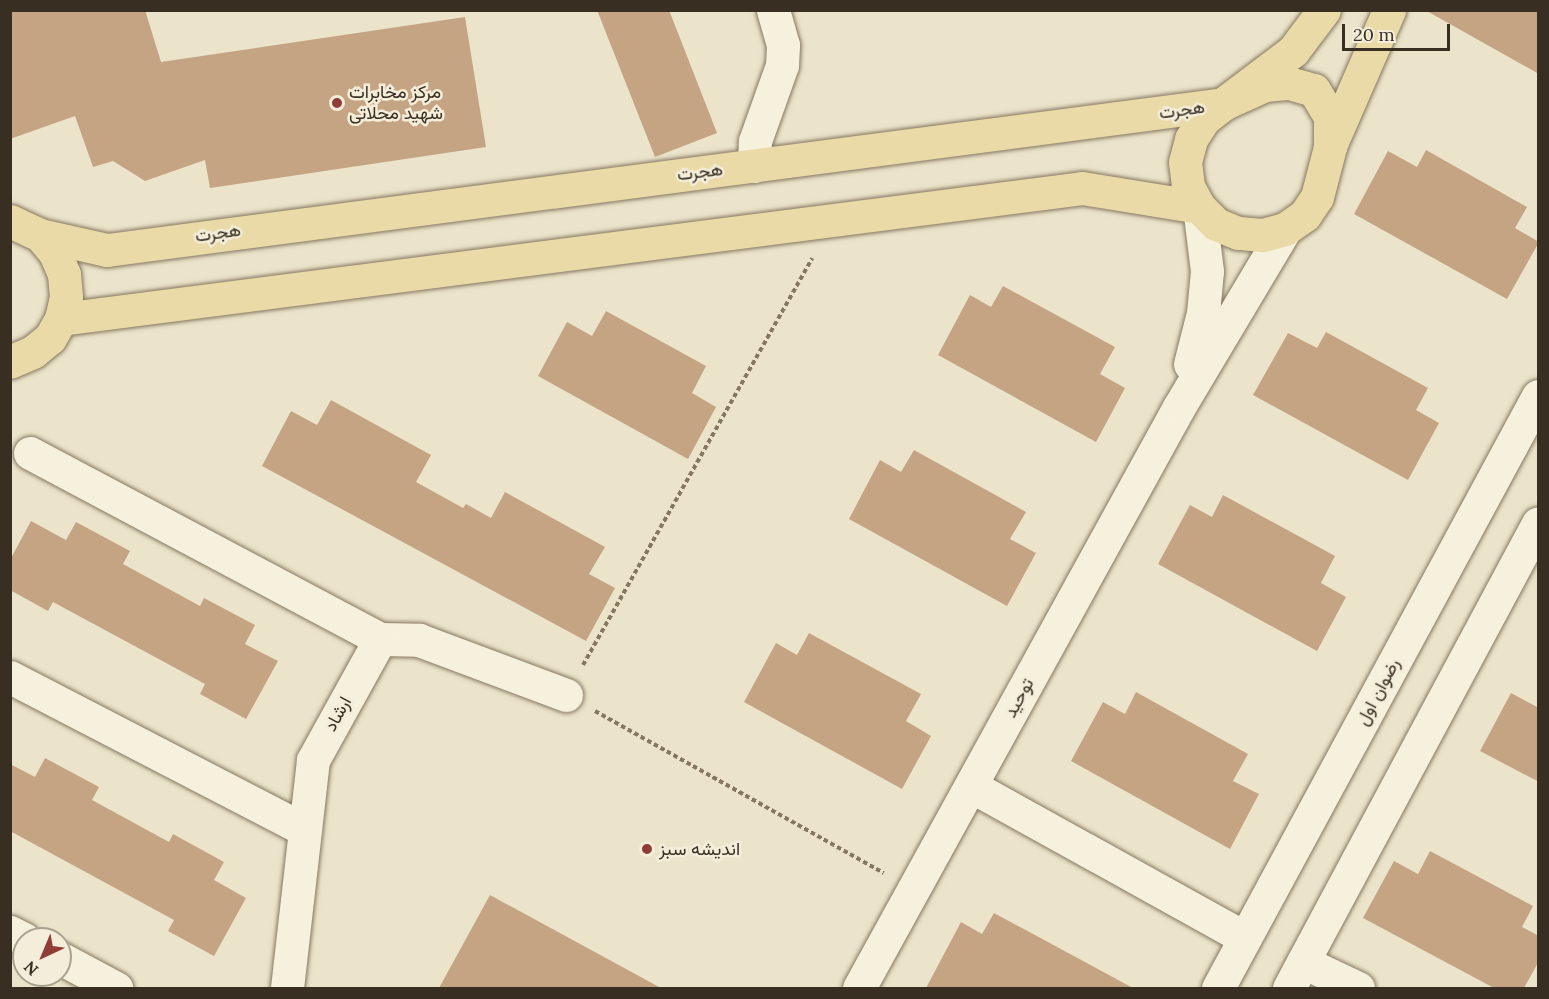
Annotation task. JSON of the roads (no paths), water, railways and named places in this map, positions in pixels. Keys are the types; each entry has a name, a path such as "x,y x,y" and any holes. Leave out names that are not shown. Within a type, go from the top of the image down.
{"main road":[{"name":"هجرت","path":"10,221 40,235 107,250 1223,104 1293,51 1324,10"},
{"path":"1330,147 1330,117 1314,90 1289,83 1265,84 1223,104 1204,119 1191,139 1185,162 1188,186 1199,207 1216,224 1239,233 1262,235 1285,229 1305,215 1317,197 1330,147 1389,10"},
{"path":"61,319 1082,188 1199,207"},
{"path":"12,363 33,352 50,338 61,319 66,297 64,274 55,253 40,235"}],"street":[{"path":"754,166 755,141 782,64 783,45 773,10"},
{"path":"1179,407 1203,313 1207,271 1199,207"},
{"path":"1179,407 1285,229"},
{"name":"رضوان اول","path":"1218,988 1539,396"},
{"name":"توحید","path":"859,988 1179,407"},
{"path":"30,453 380,639 419,640 566,695"},
{"path":"1358,988 1296,975 1539,524"},
{"name":"ارشاد","path":"286,988 313,759 380,639"},
{"path":"10,677 304,830"},
{"path":"971,786 1245,938"},
{"path":"72,964 116,988"}],"place":[{"name":"مرکز مخابرات شهید محلاتی","path":"337,103"},
{"name":"اندیشه سبز","path":"647,849"}]}
